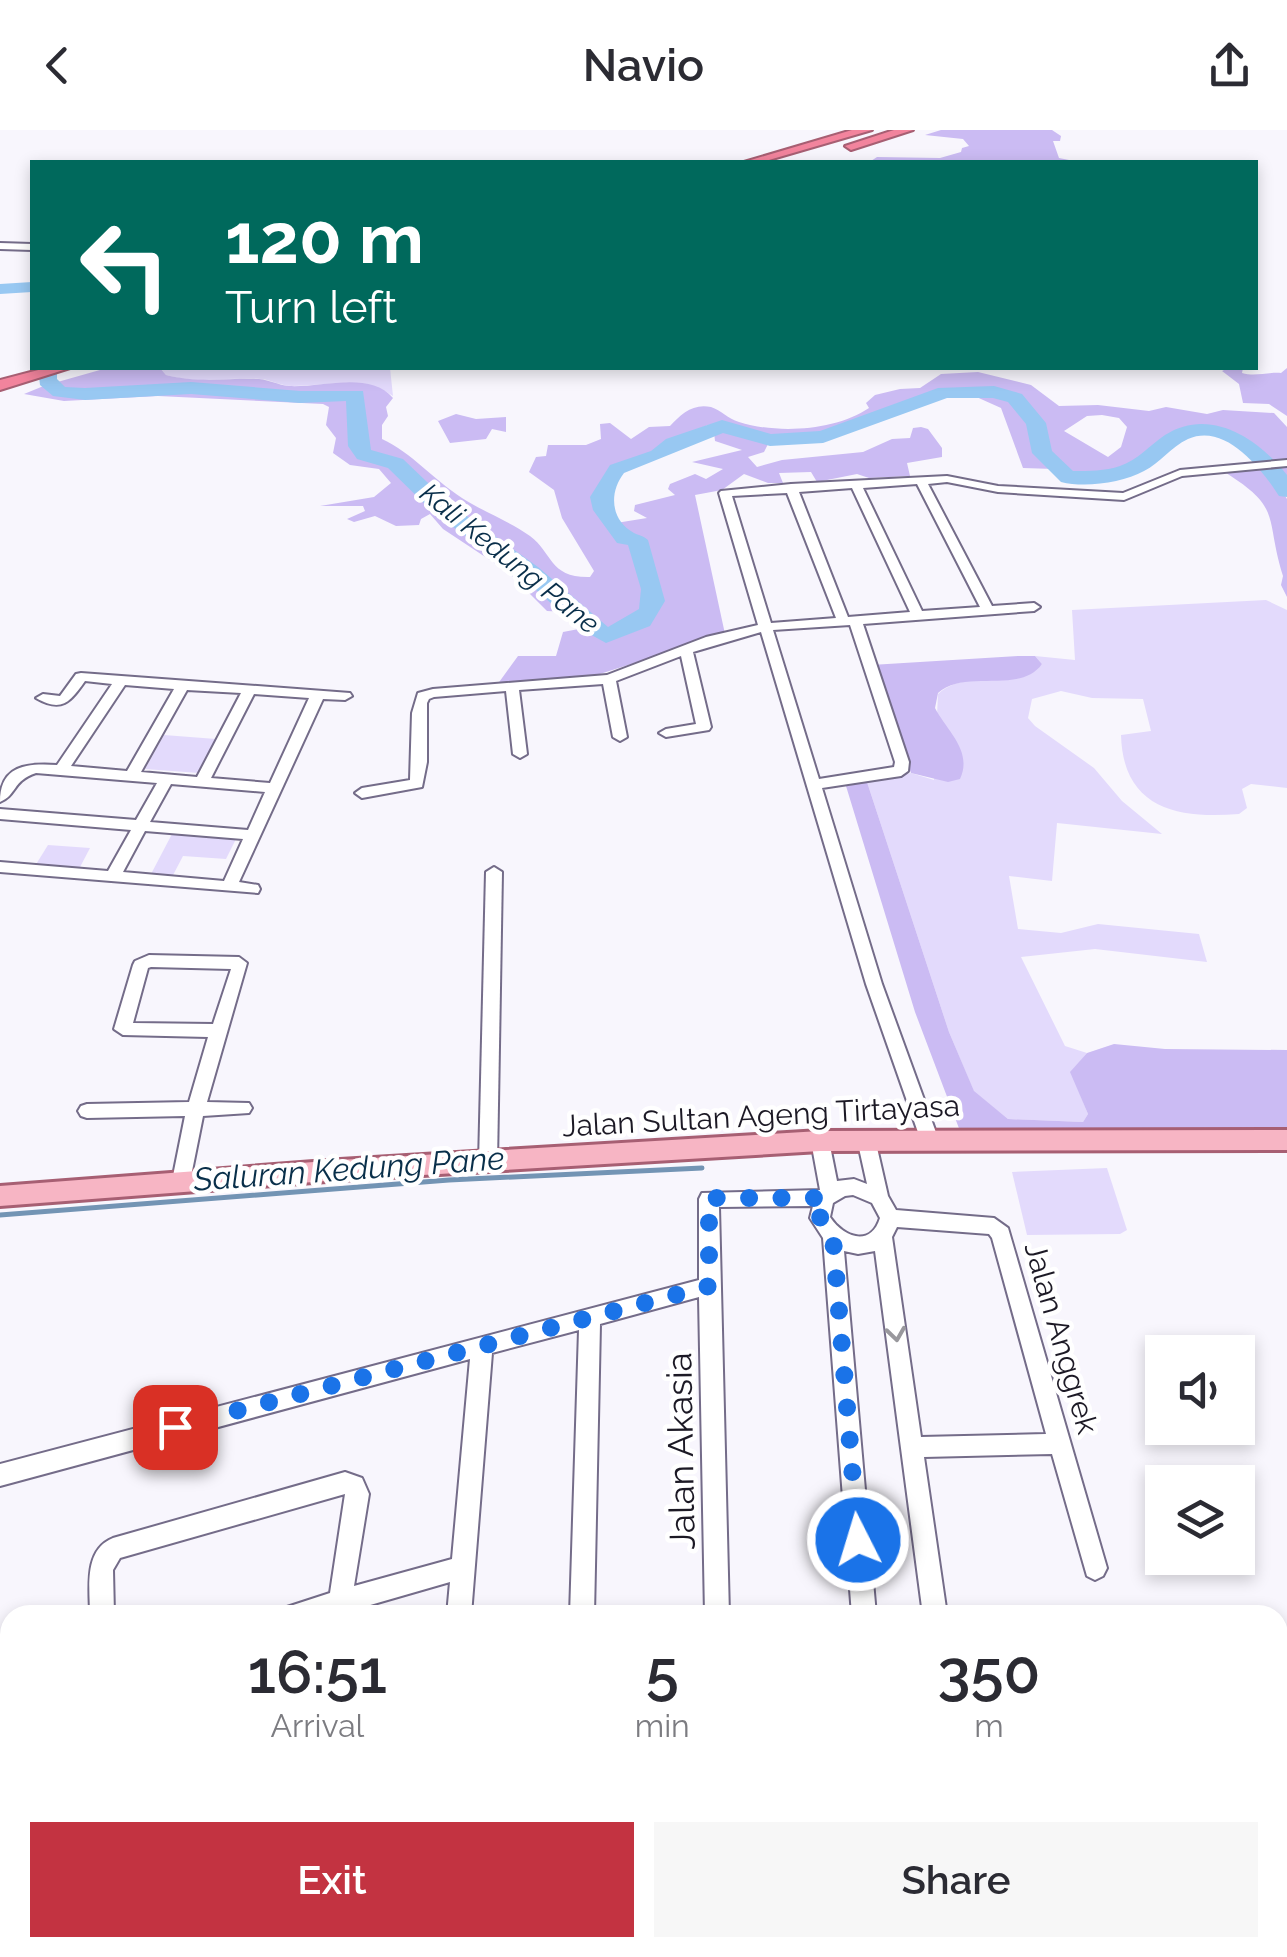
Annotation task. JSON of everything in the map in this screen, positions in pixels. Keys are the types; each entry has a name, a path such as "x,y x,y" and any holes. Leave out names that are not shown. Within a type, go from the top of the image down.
{"highway":[{"path":"757,160 866,130"},
{"path":"802,160 907,130"},
{"path":"0,369 30,367"},
{"path":"0,385 30,370"}],"main road":[{"name":"Jalan Sultan Ageng Tirtayasa","path":"0,1196 488,1162 930,1138 1287,1140"}],"street":[{"path":"1170,130 1224,130"},
{"path":"0,246 30,247"},
{"path":"930,1138 874,984 724,496 732,490 948,479 998,490 1124,497 1180,473 1282,464"},
{"path":"920,480 988,610"},
{"path":"855,483 918,616"},
{"path":"790,487 849,620 902,771 812,785"},
{"path":"362,793 412,786 419,780 422,732 418,704 422,696 609,679 617,672 710,640 765,627 1034,607"},
{"path":"666,733 704,727 686,651"},
{"path":"43,698 64,700 81,678 345,696"},
{"path":"609,679 620,737"},
{"path":"61,770 120,681"},
{"path":"132,776 184,685"},
{"path":"512,687 520,754"},
{"path":"202,782 249,690"},
{"path":"229,887 318,694"},
{"path":"0,798 25,769 274,788"},
{"path":"113,877 166,779"},
{"path":"0,814 250,835"},
{"path":"0,868 252,889"},
{"path":"488,1162 494,872"},
{"path":"181,1182 195,1109 220,1031 239,970 235,960 149,960 141,965 123,1028 220,1031"},
{"path":"87,1111 242,1108"},
{"path":"868,1144 886,1228 935,1605"},
{"path":"820,1145 828,1188 820,1218 833,1238 863,1605"},
{"path":"828,1188 854,1187 879,1197"},
{"name":"Jalan Akasia","path":"718,1605 709,1198 828,1188"},
{"name":"Jalan Anggrek","path":"886,1228 994,1226 1000,1234 1094,1568"},
{"path":"833,1238 859,1247 886,1228"},
{"path":"0,1474 709,1286"},
{"path":"582,1605 590,1317"},
{"path":"459,1605 482,1345"},
{"path":"912,1446 1060,1444"},
{"path":"102,1605 101,1567 113,1549 344,1483 354,1486 358,1494 342,1605"},
{"path":"353,1605 464,1567"}],"shaded area":[{"path":"941,130 1052,130 1061,136 1060,141 1053,141 1059,158 1069,160 872,160 940,158 969,146 963,139 925,135"},
{"path":"1287,368 1287,416 1269,404 1243,403 1239,384 1222,371 1243,370 1252,375 1281,373"},
{"path":"100,370 162,370 166,375 189,379 259,379 289,386 344,382 371,385 393,398 386,407 388,416 382,425 382,439 462,498 530,536 559,569 590,577 594,571 562,518 554,490 529,472 536,457 546,456 548,445 586,445 601,439 600,424 610,423 631,439 649,427 670,426 699,407 711,407 735,421 754,426 823,426 869,408 866,403 875,395 920,388 941,374 978,372 1031,385 1059,406 1098,405 1149,411 1166,407 1207,414 1223,410 1274,413 1287,427 1287,481 1266,458 1238,438 1206,429 1175,435 1124,469 1070,476 1047,453 1040,423 1018,397 994,390 943,391 820,435 771,438 723,424 708,425 670,441 655,453 614,468 603,481 596,497 600,511 621,539 633,542 649,598 639,618 607,633 524,562 447,508 399,462 367,453 362,446 360,393 298,395 190,387 99,393 66,389 54,383","holes":["1102,415 1119,418 1127,427 1121,447 1108,457 1064,431 1087,416"]},
{"path":"162,370 390,370 393,396 356,383 292,386 261,379 189,379 166,375"},
{"path":"46,385 57,394 84,396 190,390 300,399 352,396 353,447 360,456 384,459 397,466 426,500 526,574 567,612 547,611 508,572 443,529 430,514 419,525 396,526 375,516 354,522 347,519 365,511 363,506 320,506 374,497 391,483 379,469 350,465 333,453 336,438 326,425 329,407 323,404 158,396 64,401 24,394"},
{"path":"993,394 1019,408 1054,469 1023,468 1001,408 972,395"},
{"path":"456,414 476,419 506,417 506,432 492,429 486,439 450,443 438,421"},
{"path":"721,428 769,442 764,452 748,457 757,467 782,460 863,452 892,439 910,438 913,428 928,429 942,448 942,457 907,463 910,476 869,478 857,474 817,482 811,472 779,473 783,483 768,483 744,474 722,490 695,495 725,634 581,680 497,685 518,656 556,656 563,632 584,628 605,640 629,632 654,614 658,591 641,538 628,536 616,523 647,518 634,511 635,505 675,495 668,489 670,484 695,474 706,479 723,469 692,462 742,450 715,441 714,432"},
{"path":"1266,465 1287,499 1287,597 1281,585 1283,576 1272,526 1263,504 1221,470"},
{"path":"1266,600 1287,610 1287,788 1251,784 1242,789 1247,808 1239,814 1175,811 1143,794 1124,760 1121,735 1151,731 1143,699 1092,698 1061,691 1032,699 1028,718 1035,726 1094,768 1122,801 1162,834 1057,823 1052,881 1009,876 1018,929 1061,933 1098,924 1199,934 1207,962 1095,949 1021,957 1065,1046 1087,1053 1071,1072 1088,1114 1083,1122 1008,1119 974,1092 949,1032 867,782 911,773 934,780 938,694 962,682 1031,672 1042,664 1035,656 1075,660 1072,610"},
{"path":"1035,656 1042,664 1020,678 963,682 938,693 935,708 961,750 960,779 948,782 911,773 871,665"},
{"path":"164,735 216,739 199,773 145,769"},
{"path":"867,782 949,1032 974,1091 1008,1119 1083,1122 1088,1114 1070,1072 1087,1053 1114,1044 1165,1049 1287,1050 1287,1129 960,1131 915,1012 846,786"},
{"path":"172,834 236,839 226,859 183,856 172,877 150,876"},
{"path":"48,845 90,848 79,869 35,866"},
{"path":"1107,1168 1127,1230 1120,1234 1027,1235 1012,1172"}],"waterway":[{"name":"Kali Kedung Pane","path":"0,289 30,287"},
{"name":"Kali Kedung Pane","path":"48,370 47,381 60,392 191,388 300,397 356,395 358,446 364,455 396,464 442,509 540,580 606,636 642,620 653,601 653,589 637,540 625,538 604,510 601,497 607,481 617,469 722,426 770,440 823,437 945,392 994,392 1015,398 1036,423 1042,453 1068,478 1130,470 1177,437 1206,430 1247,446 1270,467 1287,491"},
{"name":"Saluran Kedung Pane","path":"0,1215 449,1180 702,1168"}],"route":[{"path":"175,1427 709,1286 709,1198 826,1198 820,1207 820,1218 833,1238 858,1540"}]}
